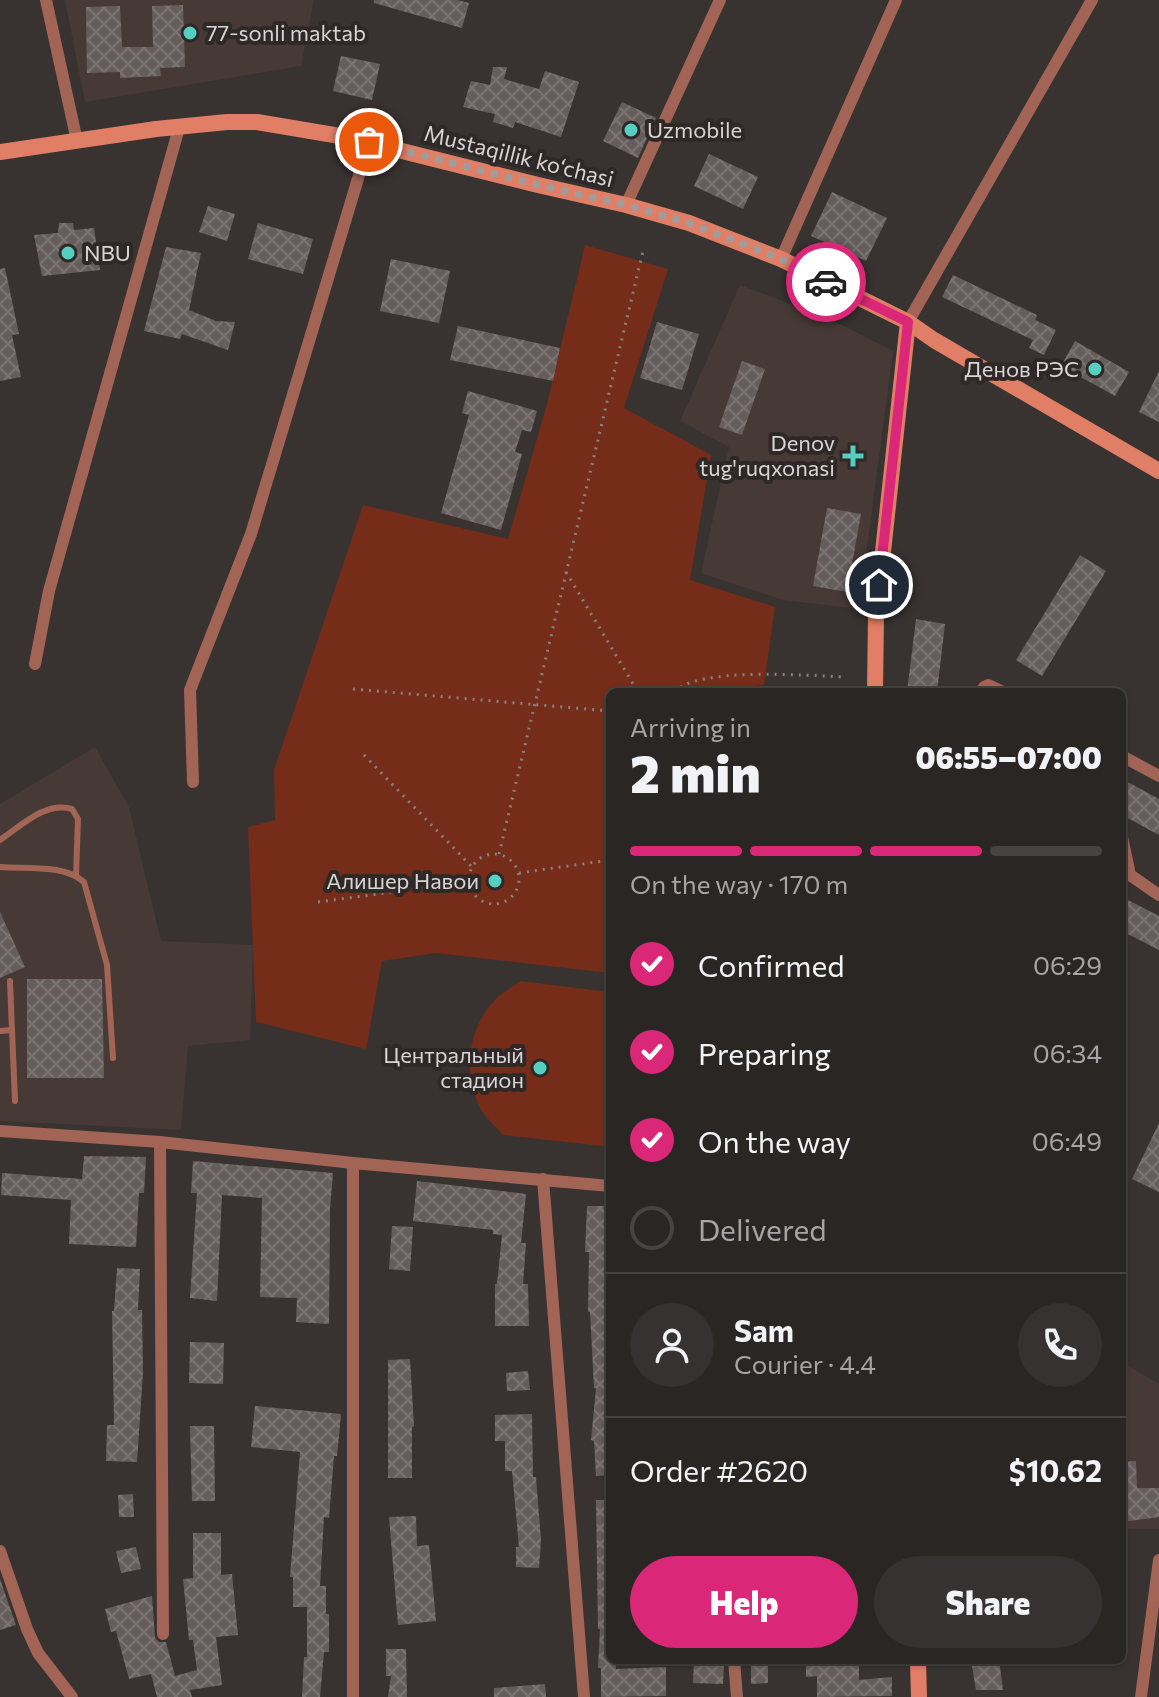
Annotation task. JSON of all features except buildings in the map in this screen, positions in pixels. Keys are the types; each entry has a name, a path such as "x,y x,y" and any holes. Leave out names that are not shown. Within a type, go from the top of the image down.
{"street":[{"path":"46,0 77,141"},
{"path":"626,205 720,0"},
{"path":"781,259 896,0"},
{"path":"875,688 876,616 908,322 1092,0"},
{"name":"Mustaqillik ko‘chasi","path":"0,152 227,122 257,122 369,142 626,205 689,223 781,259 908,322 947,348 1159,471"},
{"path":"35,664 49,591 179,128"},
{"path":"193,782 190,690 251,534 369,142"},
{"path":"1126,758 1159,776"},
{"path":"1126,856 1130,875 1159,895"},
{"path":"0,1131 160,1142 606,1186"},
{"path":"160,1142 163,1634"},
{"path":"353,1163 353,1697"},
{"path":"543,1179 584,1697"},
{"path":"0,1551 38,1653 72,1697"},
{"path":"1141,1697 1159,1560"},
{"path":"734,1664 737,1697"},
{"path":"918,1664 919,1697"}],"lane":[{"path":"0,840 45,809 66,807 72,809 78,819 76,875 87,889 107,965 113,1058"},
{"path":"0,867 76,875"},
{"path":"10,981 15,1101"},
{"path":"0,1031 12,1030"}],"path":[{"path":"499,854 643,251"},
{"path":"566,572 636,688"},
{"path":"678,688 724,675 846,677"},
{"path":"353,689 606,711"},
{"path":"364,755 472,867"},
{"path":"499,854 513,862 519,873 517,892 504,903 496,905 480,900 473,894 469,882 472,867 482,856 499,854"},
{"path":"519,873 606,861"},
{"path":"318,902 469,882"}],"shaded area":[{"name":"77-sonli maktab","path":"65,0 314,0 301,66 85,102"},
{"path":"585,245 668,269 624,408 711,455 690,580 775,607 764,685 738,688 606,688 606,973 436,953 382,961 366,1049 256,1022 248,827 275,820 274,770 363,505 508,539 547,404"},
{"path":"740,285 832,320 893,351 859,609 783,600 701,573 729,447 680,421"},
{"path":"95,747 129,807 161,941 253,945 250,1040 188,1046 181,1130 0,1121 0,804"},
{"name":"Центральный стадион","path":"521,981 606,992 606,1147 503,1135 482,1111 472,1083 470,1053 478,1025 504,992"},
{"path":"1126,1364 1159,1384 1159,1529 1126,1529"}],"way so far":[{"path":"369,142 689,223 781,259 826,282"}],"place":[{"name":"77-sonli maktab","path":"190,33"},
{"name":"Uzmobile","path":"631,130"},
{"name":"NBU","path":"68,253"},
{"name":"Денов РЭС","path":"1095,369"},
{"name":"Denov tug'ruqxonasi","path":"853,456"},
{"name":"Алишер Навои","path":"495,881"},
{"name":"Центральный стадион","path":"540,1068"}],"route":[{"path":"826,282 908,322 879,585"}]}
